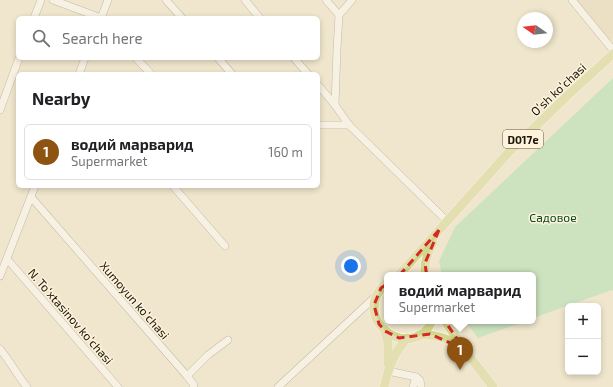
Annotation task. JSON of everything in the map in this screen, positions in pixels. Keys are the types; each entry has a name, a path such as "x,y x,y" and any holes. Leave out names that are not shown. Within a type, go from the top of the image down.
{"main road":[{"name":"Oʻsh koʻchasi","path":"439,230 508,153 613,54"},
{"name":"D017e","path":"402,272 439,230"},
{"name":"D017e","path":"425,272 425,263 428,250 439,230"},
{"path":"384,285 376,296 374,306 375,315 379,324 385,331 399,338 430,334 440,336 464,349"},
{"path":"419,335 426,330 430,324"},
{"path":"447,324 493,387"},
{"path":"385,331 389,352 388,370"},
{"path":"384,387 388,370 394,356 407,338"}],"street":[{"path":"35,16 41,0"},
{"path":"53,0 96,16"},
{"path":"102,16 108,0"},
{"path":"166,0 180,16"},
{"path":"245,0 258,16"},
{"path":"326,0 340,15"},
{"path":"335,105 336,49 340,15 352,0"},
{"path":"572,0 613,50"},
{"path":"0,110 18,60"},
{"path":"80,72 84,60"},
{"path":"138,60 149,72"},
{"path":"220,60 230,72"},
{"path":"296,60 306,72"},
{"path":"320,88 335,105 349,125 447,221"},
{"path":"320,125 349,125"},
{"path":"0,276 34,188"},
{"path":"175,188 225,246"},
{"name":"Xumoyun koʻchasi","path":"31,197 187,376"},
{"name":"N. Toʻxtasinov koʻchasi","path":"7,259 118,387"},
{"path":"278,387 376,296"},
{"path":"193,387 194,385 187,376 208,355 228,340"},
{"path":"0,349 11,362 27,387"},
{"path":"388,370 416,377 420,380 421,387"},
{"path":"414,387 416,377"}],"highlighted area":[{"path":"439,230 425,263 428,286 436,308 464,349 430,334 399,338 385,331 379,324 374,305 381,288 397,278"}],"shaded area":[{"path":"577,0 613,0 613,38 610,41"}],"green space":[{"name":"Садовое","path":"613,78 613,291 612,290 575,303 565,303 565,307 536,317 536,272 441,272 439,261 455,227"},
{"path":"467,324 518,324 478,338"}],"place":[{"name":"водий марварид","path":"460,370"}]}
